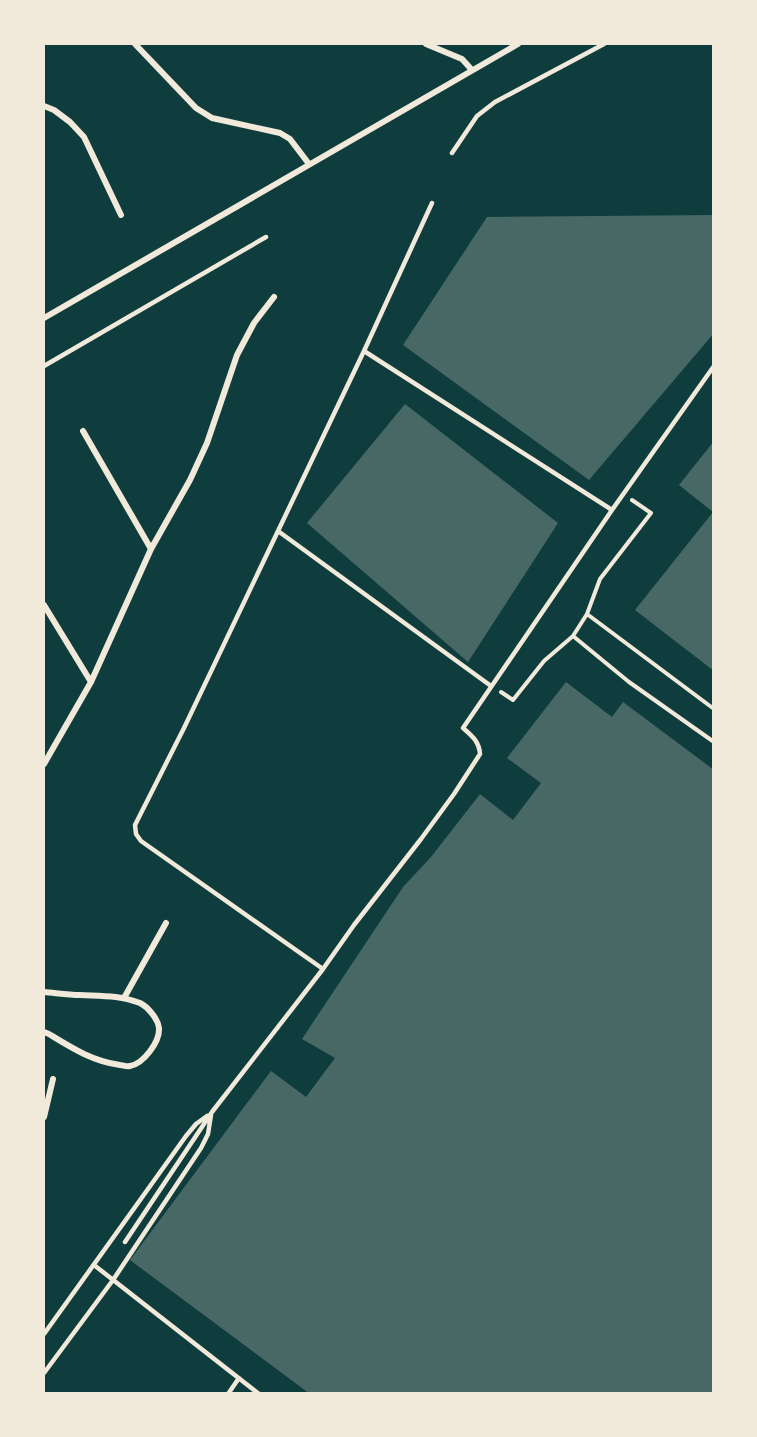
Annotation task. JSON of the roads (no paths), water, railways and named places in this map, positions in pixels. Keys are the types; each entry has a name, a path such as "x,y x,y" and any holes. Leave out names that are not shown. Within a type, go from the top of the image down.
{"street":[{"path":"135,44 196,108 212,118 280,133 290,139 309,164"},
{"path":"426,44 462,58 472,70"},
{"path":"44,318 518,44"},
{"path":"44,106 54,110 70,122 84,137 121,215"},
{"path":"44,764 91,682 151,549 190,480 207,443 237,355 254,323 274,297"},
{"path":"84,431 151,549"},
{"path":"44,605 91,682"},
{"path":"124,998 166,923"},
{"path":"44,992 124,998 142,1004 153,1015 159,1029 154,1045 143,1060 130,1066 111,1064 86,1056 44,1032"},
{"path":"44,1117 53,1079"}],"lane":[{"path":"452,153 477,116 495,102 604,44"},
{"path":"323,969 141,841 136,834 135,825 184,728 432,203"},
{"path":"44,366 266,237"},
{"path":"364,351 612,510"},
{"path":"125,1242 212,1112 454,794 480,754 480,747 476,740 462,728 714,366"},
{"path":"278,531 491,686"},
{"path":"44,1334 186,1136 196,1124 212,1112"},
{"path":"44,1373 113,1280 201,1148 208,1134 212,1112"},
{"path":"94,1265 259,1394"},
{"path":"228,1394 239,1378"}]}
